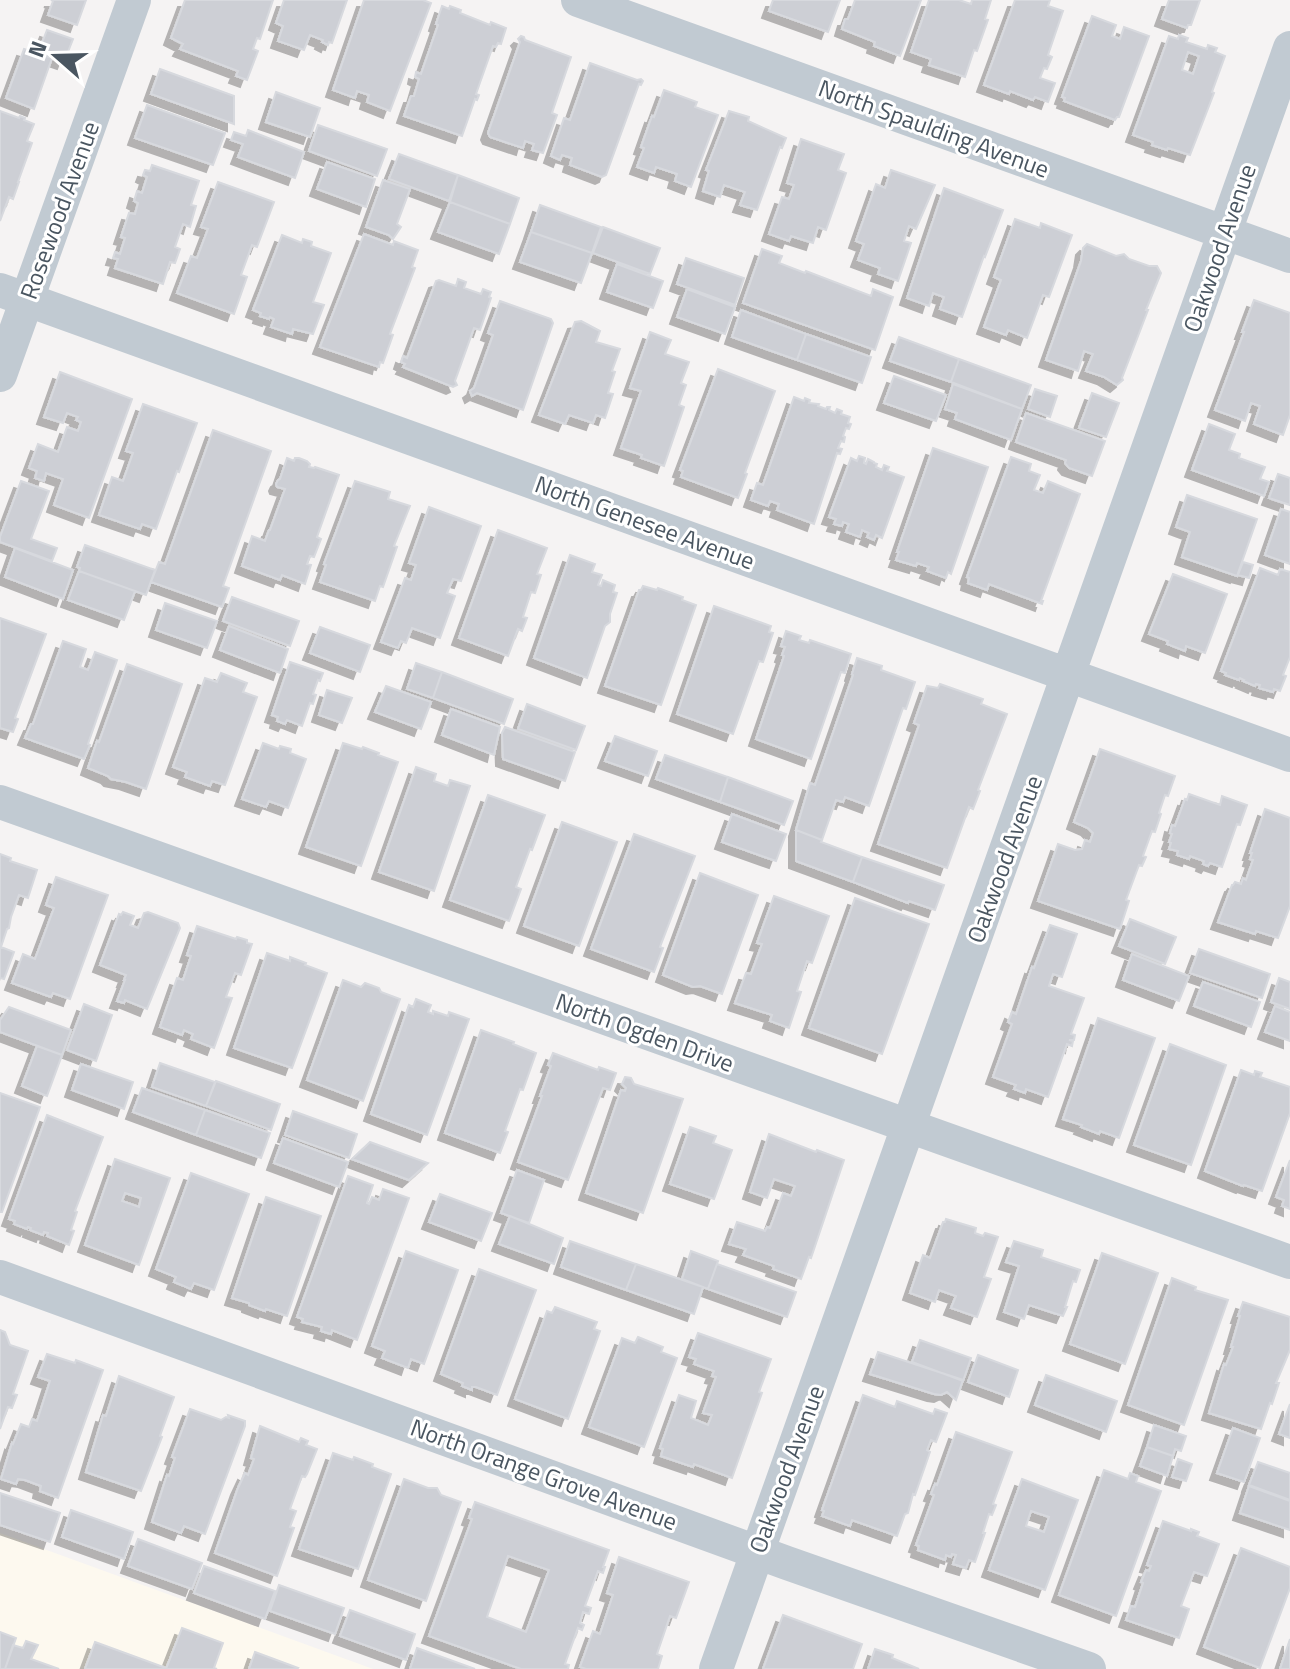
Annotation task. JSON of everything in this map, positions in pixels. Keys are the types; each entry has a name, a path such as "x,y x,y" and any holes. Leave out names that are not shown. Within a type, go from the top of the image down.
{"street":[{"name":"Rosewood Avenue","path":"0,375 13,295 134,0"},
{"name":"North Spaulding Avenue","path":"578,0 1290,256"},
{"name":"Oakwood Avenue","path":"716,1669 1290,48"},
{"name":"North Genesee Avenue","path":"13,295 1290,755"},
{"name":"North Ogden Drive","path":"0,802 1290,1262"},
{"name":"North Orange Grove Avenue","path":"0,1277 1089,1669"}],"shaded area":[{"path":"0,1533 373,1669 0,1669"}],"building":[{"path":"51,0 86,0 77,25 48,15"},
{"path":"185,0 273,0 260,39 257,38 253,49 258,51 247,80 236,76 238,71 180,49 183,44 171,38"},
{"path":"284,0 347,0 332,43 328,45 310,35 304,50 278,41 283,26 276,23"},
{"path":"364,0 423,0 431,3 390,111 367,102 369,95 357,91 355,98 333,90"},
{"path":"773,0 840,0 828,32 769,11"},
{"path":"855,0 921,0 900,56 842,29"},
{"path":"929,0 959,0 971,4 972,0 991,0 985,19 988,20 965,77 929,65 931,59 911,52"},
{"path":"1015,0 1050,0 1048,6 1063,11 1048,55 1052,57 1040,78 1055,83 1048,102 984,85"},
{"path":"1169,0 1200,0 1191,25 1187,28 1162,19"},
{"path":"442,6 449,9 450,6 490,25 491,22 506,28 501,44 493,46 476,94 479,95 462,136 404,116 419,79 415,77 416,72 421,74"},
{"path":"1092,16 1116,25 1112,36 1120,39 1124,27 1149,36 1119,117 1115,120 1064,101 1062,97"},
{"path":"47,30 73,39 64,62 38,53"},
{"path":"1179,35 1188,38 1186,42 1207,49 1208,45 1217,48 1215,52 1225,56 1190,155 1152,145 1153,142 1133,135 1169,36 1178,39","holes":["1188,52 1199,56 1193,74 1182,70"]},
{"path":"521,36 571,57 552,113 557,115 543,153 532,150 534,144 525,141 523,148 490,137 488,133"},
{"path":"24,49 52,58 34,109 6,98"},
{"path":"590,63 643,81 639,84 606,175 602,177 570,165 572,158 562,155 560,160 551,156 564,118 570,120"},
{"path":"160,69 234,96 234,124 151,94"},
{"path":"664,90 697,102 695,107 718,115 691,187 675,181 677,174 656,167 654,173 637,167 644,148 641,147"},
{"path":"276,92 320,108 310,137 266,122"},
{"path":"147,105 225,133 213,165 135,138"},
{"path":"0,111 20,116 34,124 27,141 32,143 19,182 13,199 9,197 0,221"},
{"path":"729,111 749,117 748,121 786,138 757,210 740,205 745,192 724,185 720,197 703,191 709,171 706,170"},
{"path":"318,125 387,149 377,176 309,151"},
{"path":"248,130 304,152 295,178 238,157 243,144 231,140 234,132 246,136"},
{"path":"801,139 844,154 838,170 846,173 826,230 818,227 813,243 791,236 789,241 769,234 782,197 789,199 794,185 787,183"},
{"path":"399,154 458,175 449,201 389,179"},
{"path":"327,162 375,179 366,207 317,189"},
{"path":"152,165 199,181 191,205 196,206 190,227 183,224 175,247 180,249 175,263 170,262 163,284 115,268 118,259 113,258 115,252 120,254 125,238 121,237 129,213 135,214 137,191 142,193 147,177 143,175 145,170 150,171"},
{"path":"891,170 935,185 916,229 909,226 904,241 911,243 898,281 878,274 880,268 858,260 864,244 856,241 876,184 885,188"},
{"path":"458,175 519,198 510,224 450,202"},
{"path":"383,180 410,189 397,224 401,227 393,239 366,227"},
{"path":"218,182 274,202 257,247 252,245 241,275 247,277 234,314 177,293 191,256 197,258 208,229 201,227"},
{"path":"944,188 1003,210 962,317 940,309 944,297 933,293 929,306 907,298"},
{"path":"450,202 510,224 499,254 438,232"},
{"path":"540,205 601,227 592,253 531,232"},
{"path":"1015,219 1040,228 1041,223 1072,235 1049,297 1043,295 1027,338 1008,330 1006,335 984,327 1001,280 994,277"},
{"path":"603,227 660,248 650,274 593,253"},
{"path":"531,232 592,253 581,283 520,262"},
{"path":"364,234 418,250 412,267 415,268 390,334 393,335 379,367 320,347"},
{"path":"282,235 302,243 303,239 312,242 311,246 331,253 313,302 324,305 313,334 293,329 292,334 271,327 274,319 260,316 261,313 253,310"},
{"path":"1087,244 1116,256 1124,254 1129,259 1157,266 1161,273 1123,380 1117,385 1086,371 1093,354 1084,351 1078,371 1046,360 1083,248"},
{"path":"762,249 782,256 779,263 805,273 871,296 873,289 893,297 875,350 743,303"},
{"path":"686,258 744,278 735,305 677,284"},
{"path":"617,264 663,281 653,308 607,292"},
{"path":"458,279 466,282 464,288 481,294 483,289 491,292 491,298 480,330 474,328 455,381 457,385 453,387 403,367 405,364 401,362 403,356 407,358 436,281 456,286"},
{"path":"687,289 735,307 725,334 677,317"},
{"path":"1254,300 1290,313 1290,415 1283,435 1254,424 1260,406 1251,403 1245,421 1215,410"},
{"path":"500,301 551,319 553,323 523,410 477,393 472,396 470,391 474,388 493,335 488,333"},
{"path":"741,310 806,334 797,360 732,337"},
{"path":"581,321 600,331 596,342 620,349 612,371 615,372 608,393 613,394 605,418 596,415 593,423 569,415 565,424 539,415 575,322"},
{"path":"650,332 671,340 665,354 689,362 681,383 686,385 679,405 684,407 664,466 621,448 641,391 630,388"},
{"path":"806,334 871,357 862,383 797,360"},
{"path":"899,337 959,359 951,382 890,361"},
{"path":"959,359 1031,385 1022,409 951,382"},
{"path":"718,369 775,391 738,498 681,477 683,471 680,470"},
{"path":"60,372 132,399 89,518 54,505 63,479 46,473 44,481 35,478 37,471 29,468 38,444 58,452 67,427 78,431 81,422 76,420 78,417 67,413 63,423 44,417"},
{"path":"894,376 946,395 936,421 884,403"},
{"path":"953,384 1022,409 1011,440 955,419 957,413 945,409"},
{"path":"1035,389 1057,396 1050,417 1028,409"},
{"path":"1092,393 1119,403 1106,437 1079,428"},
{"path":"794,397 804,401 805,398 810,400 809,403 826,409 830,407 829,410 835,413 837,409 850,417 848,423 851,424 849,429 846,428 844,442 841,441 838,448 842,449 840,454 837,453 814,524 777,510 779,504 770,501 768,506 751,500 757,483 763,485"},
{"path":"143,404 197,423 156,529 142,524 140,529 99,515 112,477 123,481 133,453 126,451"},
{"path":"1026,413 1105,441 1092,476 1069,468 1066,460 1016,442"},
{"path":"1209,424 1235,434 1229,450 1240,454 1239,458 1265,467 1260,479 1269,482 1264,496 1192,470"},
{"path":"213,430 271,451 223,586 229,588 222,607 151,582 159,562 165,564"},
{"path":"933,448 988,467 951,574 948,572 946,578 927,571 929,567 896,560"},
{"path":"859,456 865,458 866,464 868,459 882,470 884,465 889,467 887,471 904,477 882,538 876,535 874,540 862,530 860,537 846,532 849,524 834,524 836,519 829,517 851,458 857,461"},
{"path":"1011,457 1031,464 1029,471 1040,475 1034,490 1043,493 1048,481 1080,494 1042,604 989,584 987,590 968,583 967,577"},
{"path":"287,458 294,461 299,458 307,461 309,467 339,475 317,537 321,539 314,557 310,556 307,564 311,565 305,584 282,575 280,580 242,566 252,536 265,541 270,530 285,489 276,484"},
{"path":"1278,474 1290,478 1290,505 1269,498"},
{"path":"21,481 49,491 31,539 57,548 52,561 0,542"},
{"path":"355,481 390,492 388,499 410,506 394,546 397,547 383,587 380,586 375,601 320,582"},
{"path":"1187,495 1257,519 1237,576 1182,557 1190,532 1176,527"},
{"path":"429,507 481,526 461,581 453,579 447,593 455,596 440,638 412,628 406,643 401,641 398,648 381,642 405,578 411,580 416,565 409,563"},
{"path":"1281,509 1290,512 1290,564 1265,555"},
{"path":"498,530 547,548 537,574 541,575 535,593 531,592 523,617 527,618 522,631 518,629 508,656 459,638"},
{"path":"85,545 155,570 146,595 79,571 77,567"},
{"path":"15,548 73,570 63,599 5,577"},
{"path":"570,555 595,564 592,572 602,575 598,585 601,586 603,580 615,585 613,592 617,593 610,622 605,626 587,678 534,658"},
{"path":"1243,562 1253,565 1249,578 1238,575"},
{"path":"1260,568 1278,575 1280,569 1290,572 1290,657 1280,691 1274,689 1273,692 1221,671"},
{"path":"79,571 135,591 124,620 68,600"},
{"path":"1173,574 1227,594 1205,653 1186,646 1185,651 1149,634"},
{"path":"643,586 658,588 696,605 661,705 605,686"},
{"path":"232,597 299,621 290,646 223,621"},
{"path":"165,603 217,621 207,648 156,630"},
{"path":"714,606 771,626 769,632 773,633 763,662 759,661 733,734 677,714"},
{"path":"0,618 46,634 15,718 18,719 13,732 0,728"},
{"path":"229,626 288,649 280,673 220,650"},
{"path":"320,627 370,645 360,672 310,653"},
{"path":"786,631 801,636 799,640 809,643 810,640 851,654 845,673 841,672 811,759 756,739 784,656 785,647 781,646"},
{"path":"63,641 86,649 80,667 88,670 95,652 117,660 84,759 25,738"},
{"path":"857,658 915,682 869,806 845,797 843,802 836,800 822,840 796,830 810,783 815,785"},
{"path":"290,662 323,673 302,726 287,720 285,724 272,715"},
{"path":"416,663 442,672 433,698 407,689"},
{"path":"127,664 182,684 146,789 111,779 88,768"},
{"path":"442,672 513,699 504,724 433,698"},
{"path":"221,673 247,683 243,692 257,697 225,785 212,781 210,786 185,777 187,772 173,767 205,678 217,682"},
{"path":"940,684 983,699 981,704 1007,714 973,809 969,807 947,868 878,844 919,725 914,723 927,686 938,688"},
{"path":"386,686 431,702 421,729 375,712"},
{"path":"327,690 352,698 342,723 319,715"},
{"path":"527,704 585,726 576,750 518,729"},
{"path":"451,709 500,727 494,755 442,735"},
{"path":"505,727 575,752 565,781 503,759 502,733"},
{"path":"615,736 657,751 648,776 605,761"},
{"path":"263,743 279,749 280,746 291,749 290,753 306,759 288,808 269,801 266,807 242,799"},
{"path":"343,743 363,747 398,762 361,866 306,847"},
{"path":"1100,749 1175,776 1143,856 1146,857 1142,866 1139,865 1126,900 1129,901 1120,929 1038,901 1058,844 1075,850 1082,849 1085,840 1090,842 1093,833 1074,822"},
{"path":"665,755 728,777 720,802 656,779"},
{"path":"416,767 436,774 434,781 448,786 450,780 470,786 434,891 379,872"},
{"path":"728,777 793,801 784,825 720,802"},
{"path":"1189,794 1220,805 1222,796 1247,805 1222,867 1210,863 1208,866 1203,864 1204,861 1177,855 1178,851 1169,849 1172,825 1175,826"},
{"path":"488,795 545,815 516,887 521,889 509,921 450,900"},
{"path":"1265,809 1290,818 1290,906 1278,938 1218,922 1232,885 1235,882 1241,884 1243,878 1246,880 1253,860 1250,853"},
{"path":"732,814 786,834 776,861 722,842"},
{"path":"562,822 617,842 579,946 524,926"},
{"path":"796,830 862,857 853,882 796,861"},
{"path":"634,834 695,856 660,947 663,948 654,972 591,949"},
{"path":"0,854 11,858 10,861 37,870 28,898 19,895 1,947 14,952 4,979 0,978"},
{"path":"862,857 944,885 935,910 853,882"},
{"path":"700,873 758,895 722,994 663,975"},
{"path":"56,877 108,895 70,999 53,993 51,997 12,983 23,954 35,959 54,908 46,905"},
{"path":"774,896 829,916 812,963 807,961 789,1028 770,1021 772,1015 735,1003 746,973 751,974 762,944 757,943"},
{"path":"855,898 929,924 882,1054 809,1028"},
{"path":"123,912 134,916 130,925 138,928 144,913 148,912 178,923 180,928 147,1009 125,1000 124,1003 117,1001 126,975 100,965 119,914"},
{"path":"1130,919 1176,937 1165,964 1119,946"},
{"path":"1050,925 1077,934 1062,977 1053,974 1049,986 1084,998 1071,1034 1075,1035 1074,1040 1069,1040 1073,1041 1072,1046 1067,1044 1048,1097 1026,1089 1025,1093 1014,1089 1016,1085 993,1077 1012,1024 1008,1022 1012,1012 1016,1014"},
{"path":"197,926 252,944 241,975 235,973 226,997 232,998 214,1048 191,1039 193,1034 184,1030 182,1035 160,1027 177,978 183,980 191,956 187,955"},
{"path":"1199,949 1270,974 1262,998 1190,973"},
{"path":"267,953 290,961 290,957 327,973 292,1068 234,1048"},
{"path":"1132,954 1189,976 1179,1001 1123,980"},
{"path":"1279,978 1290,982 1290,1009 1271,1002"},
{"path":"343,980 361,987 365,983 400,999 363,1101 307,1080"},
{"path":"1203,982 1260,1002 1251,1027 1194,1006"},
{"path":"416,999 431,1005 428,1012 433,1014 433,1011 448,1016 449,1012 469,1019 427,1135 371,1114 409,1005 413,1007"},
{"path":"84,1004 112,1015 96,1061 67,1050"},
{"path":"1275,1006 1290,1012 1290,1041 1265,1032"},
{"path":"9,1007 71,1030 62,1055 0,1032 0,1020"},
{"path":"1098,1018 1155,1038 1119,1138 1100,1131 1099,1134 1063,1119"},
{"path":"481,1030 536,1053 523,1090 520,1089 500,1153 445,1133"},
{"path":"1170,1044 1226,1065 1191,1165 1134,1145"},
{"path":"37,1046 62,1055 47,1096 22,1086"},
{"path":"553,1053 598,1070 599,1067 616,1073 610,1090 603,1088 568,1180 518,1162 542,1096"},
{"path":"160,1063 215,1082 206,1106 152,1087"},
{"path":"81,1064 133,1082 124,1109 72,1090"},
{"path":"1241,1070 1254,1075 1255,1071 1262,1073 1260,1077 1290,1087 1290,1113 1262,1191 1205,1171"},
{"path":"625,1077 631,1078 634,1084 683,1099 643,1213 586,1193 621,1090 625,1091 622,1084"},
{"path":"216,1081 280,1104 271,1130 206,1106"},
{"path":"142,1088 205,1110 196,1135 133,1112"},
{"path":"0,1093 40,1107 2,1212 0,1212"},
{"path":"205,1110 270,1133 261,1158 196,1135"},
{"path":"293,1111 357,1134 349,1158 285,1135"},
{"path":"47,1115 103,1137 75,1211 71,1230 74,1231 69,1245 47,1236 48,1233 44,1232 43,1235 9,1219"},
{"path":"690,1127 716,1136 713,1143 732,1150 714,1199 670,1184"},
{"path":"769,1134 844,1160 801,1279 743,1255 746,1249 729,1244 737,1222 765,1231 767,1227 770,1228 783,1193 791,1196 795,1186 774,1179 767,1198 750,1192"},
{"path":"283,1138 348,1162 339,1187 274,1163"},
{"path":"370,1142 428,1163 409,1180 352,1159"},
{"path":"115,1159 170,1178 139,1265 85,1245","holes":["125,1193 141,1198 139,1207 122,1201"]},
{"path":"1290,1160 1290,1209 1282,1206 1284,1200 1276,1197"},
{"path":"517,1170 544,1180 529,1223 501,1213"},
{"path":"191,1173 249,1194 214,1290 194,1283 191,1289 174,1282 176,1277 156,1269"},
{"path":"348,1176 373,1185 369,1204 372,1197 379,1200 383,1189 409,1198 357,1340 332,1330 331,1334 321,1331 322,1327 302,1322 303,1319 297,1317"},
{"path":"440,1194 492,1213 481,1241 429,1222"},
{"path":"266,1197 321,1216 287,1316 232,1298"},
{"path":"510,1216 563,1238 554,1264 499,1244"},
{"path":"946,1219 976,1228 975,1233 983,1236 985,1233 998,1237 984,1277 991,1279 977,1317 951,1308 956,1296 939,1290 935,1302 910,1293 923,1255 930,1258"},
{"path":"570,1241 636,1264 626,1290 561,1267"},
{"path":"1014,1241 1043,1250 1041,1257 1080,1270 1076,1282 1073,1281 1063,1316 1029,1305 1024,1319 1004,1312 1019,1266 1006,1262"},
{"path":"406,1251 458,1270 424,1364 411,1359 408,1368 382,1358 385,1351 372,1346"},
{"path":"691,1251 718,1261 708,1289 682,1279"},
{"path":"1102,1253 1158,1273 1125,1364 1070,1344"},
{"path":"636,1264 703,1287 694,1314 626,1290"},
{"path":"717,1264 796,1292 787,1317 708,1289"},
{"path":"479,1269 536,1290 497,1395 476,1387 472,1390 441,1374"},
{"path":"1172,1278 1196,1287 1195,1290 1228,1300 1184,1425 1128,1405"},
{"path":"1243,1302 1290,1317 1290,1350 1261,1429 1209,1413 1224,1364 1233,1347"},
{"path":"555,1307 597,1322 594,1329 600,1331 568,1419 515,1399 547,1311 552,1313"},
{"path":"0,1330 5,1332 10,1345 28,1351 13,1394 17,1395 12,1408 8,1407 0,1429"},
{"path":"698,1333 771,1359 732,1478 661,1456 663,1449 660,1448 679,1395 696,1401 691,1418 708,1425 712,1415 703,1413 716,1377 712,1376 714,1371 694,1364 696,1359 689,1357"},
{"path":"638,1337 663,1347 661,1352 677,1358 644,1447 589,1427 622,1338 635,1343"},
{"path":"920,1340 971,1358 963,1381 912,1362"},
{"path":"878,1352 963,1380 956,1400 947,1392 934,1394 870,1374"},
{"path":"47,1354 103,1370 58,1498 40,1491 41,1486 25,1480 18,1479 16,1484 1,1479 21,1424 29,1427 32,1419 37,1421 50,1381 38,1377"},
{"path":"978,1355 1018,1370 1009,1397 968,1382"},
{"path":"1046,1375 1117,1401 1106,1432 1035,1405"},
{"path":"119,1376 174,1397 141,1491 86,1472 103,1415 106,1416"},
{"path":"863,1395 895,1407 897,1401 933,1414 935,1409 947,1413 936,1442 931,1440 915,1495 897,1536 852,1520 850,1526 822,1516"},
{"path":"1290,1404 1290,1438 1279,1434"},
{"path":"190,1409 221,1420 229,1418 228,1415 245,1421 205,1534 184,1526 181,1533 152,1522"},
{"path":"1154,1425 1186,1436 1181,1451 1175,1449 1173,1456 1147,1447"},
{"path":"260,1426 299,1442 301,1438 308,1441 306,1445 317,1449 307,1474 302,1476 290,1509 296,1511 290,1527 294,1528 277,1576 215,1553 238,1488 245,1473 248,1475 254,1459 251,1458"},
{"path":"1233,1428 1260,1438 1244,1482 1217,1473"},
{"path":"956,1432 1012,1452 975,1562 969,1560 966,1568 953,1564 956,1555 946,1555 945,1560 918,1550 919,1546 916,1545 934,1495 931,1494"},
{"path":"1147,1447 1173,1456 1167,1476 1140,1466"},
{"path":"333,1453 353,1460 354,1457 391,1474 358,1569 299,1549"},
{"path":"1178,1459 1192,1464 1186,1481 1172,1477"},
{"path":"1258,1462 1290,1473 1290,1500 1249,1485"},
{"path":"1104,1470 1128,1479 1130,1473 1138,1476 1136,1482 1161,1491 1116,1616 1059,1595"},
{"path":"404,1479 437,1488 441,1495 461,1502 426,1601 368,1580"},
{"path":"1022,1479 1078,1500 1045,1590 989,1570","holes":["1031,1511 1049,1517 1044,1532 1026,1526"]},
{"path":"1249,1486 1290,1501 1290,1530 1240,1513"},
{"path":"0,1493 60,1513 50,1542 0,1525"},
{"path":"475,1502 609,1550 603,1573 598,1571 585,1606 591,1608 589,1614 583,1612 580,1623 584,1625 582,1630 578,1628 565,1664 569,1665 568,1669 521,1669 429,1636 472,1519 469,1518","holes":["508,1556 549,1570 526,1632 487,1617"]},
{"path":"71,1510 133,1532 124,1559 62,1537"},
{"path":"1163,1521 1199,1532 1197,1536 1219,1544 1207,1576 1194,1572 1181,1606 1189,1609 1179,1638 1126,1620 1131,1606 1135,1607 1146,1570 1149,1571 1151,1566 1147,1565"},
{"path":"138,1539 202,1563 192,1589 128,1566"},
{"path":"1241,1548 1290,1567 1290,1588 1260,1668 1204,1647"},
{"path":"619,1557 689,1582 676,1618 670,1616 657,1654 662,1656 658,1669 580,1667 593,1631 600,1634 613,1595 607,1593"},
{"path":"204,1566 275,1591 265,1619 194,1593"},
{"path":"279,1585 344,1608 335,1634 270,1611"},
{"path":"350,1610 415,1634 406,1660 340,1636"},
{"path":"783,1615 862,1644 853,1669 763,1669"},
{"path":"182,1628 223,1643 214,1668 217,1669 166,1669"},
{"path":"0,1632 16,1638 5,1669 0,1669"},
{"path":"1290,1639 1290,1669 1280,1669"},
{"path":"26,1641 38,1645 31,1659 59,1669 5,1669 13,1645 23,1648"},
{"path":"95,1642 166,1668 166,1669 85,1669"},
{"path":"417,1648 475,1669 410,1669"},
{"path":"875,1649 893,1655 892,1658 919,1669 868,1669"},
{"path":"255,1652 298,1668 249,1669"}]}
